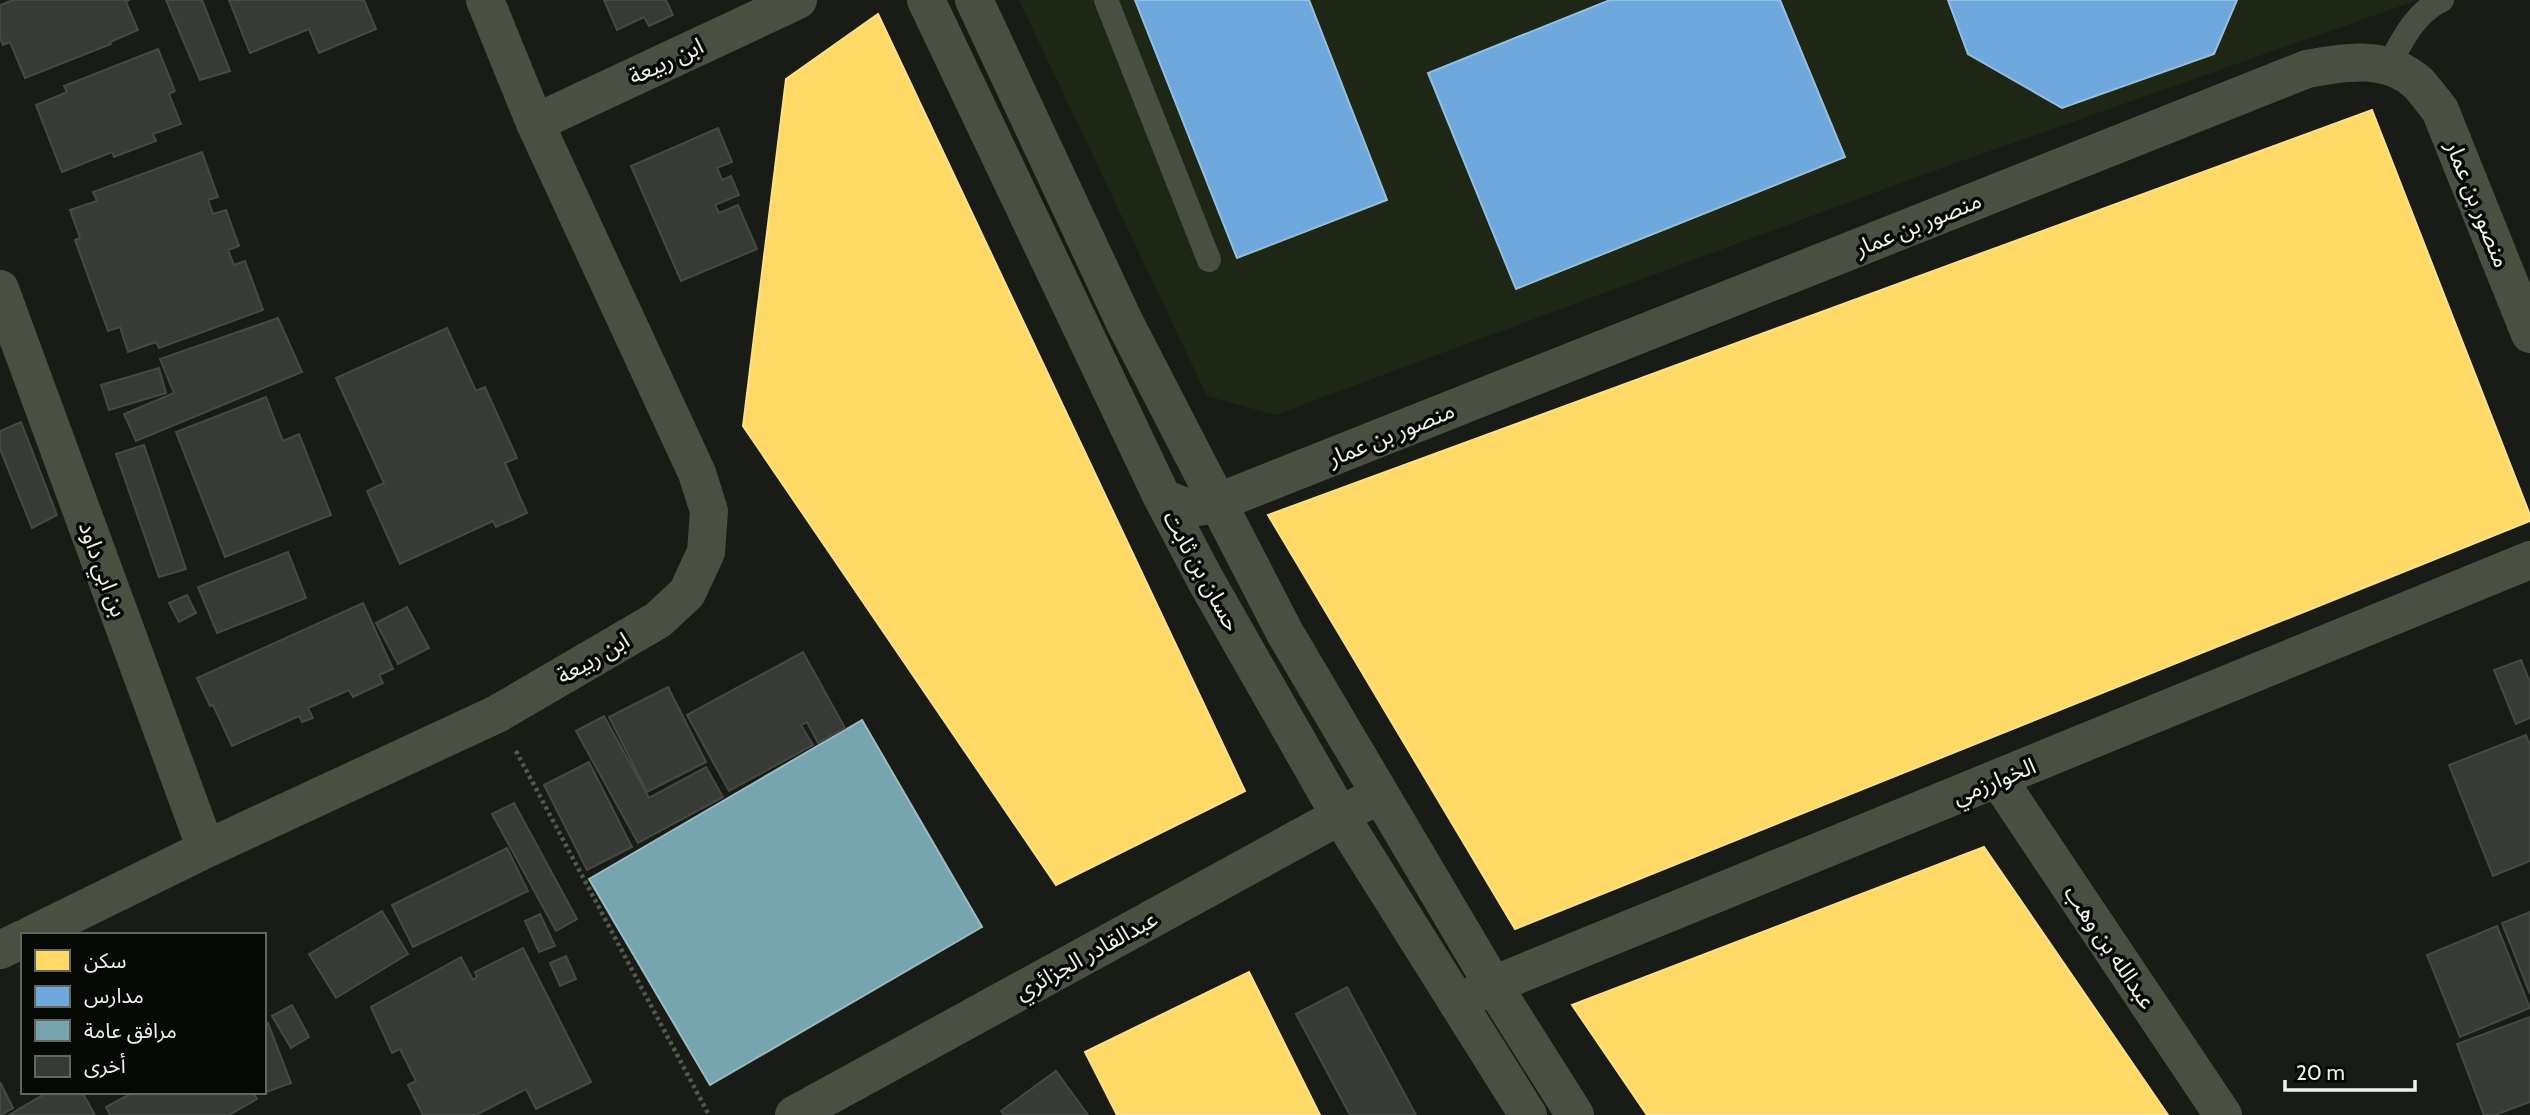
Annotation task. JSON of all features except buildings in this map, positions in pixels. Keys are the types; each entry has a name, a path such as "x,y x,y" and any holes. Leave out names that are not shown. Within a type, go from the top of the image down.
{"street":[{"name":"ابن ربيعة","path":"35,933 206,849 497,714 658,620 687,593 706,552 709,511 697,472 535,123 485,0"},
{"name":"ابن ربيعة","path":"535,123 798,0"},
{"name":"حسان بن ثابت","path":"926,0 1162,497 1205,579 1339,814 1528,1115"},
{"name":"حسان بن ثابت","path":"974,0 1124,321 1284,633 1378,795 1575,1115"},
{"name":"منصور بن عمار","path":"1162,497 1179,506 1198,508 1216,503 2307,69 2352,61 2389,65 2417,82 2440,110 2530,334"},
{"name":"بن ابي داود","path":"0,289 206,849"},
{"name":"الخوارزمي","path":"1458,1003 1493,985 2530,560"},
{"name":"عبدالله بن وهب","path":"1998,779 2223,1115"},
{"name":"عبدالقادر الجزائري","path":"794,1115 1378,795"},
{"path":"0,950 21,940"}],"lane":[{"path":"1106,0 1209,260"},
{"path":"2389,65 2408,28 2431,5 2442,0"}],"path":[{"path":"497,714 709,1115"}],"shaded area":[{"path":"1019,0 2418,0 1936,170 1275,415 1207,396"}]}
